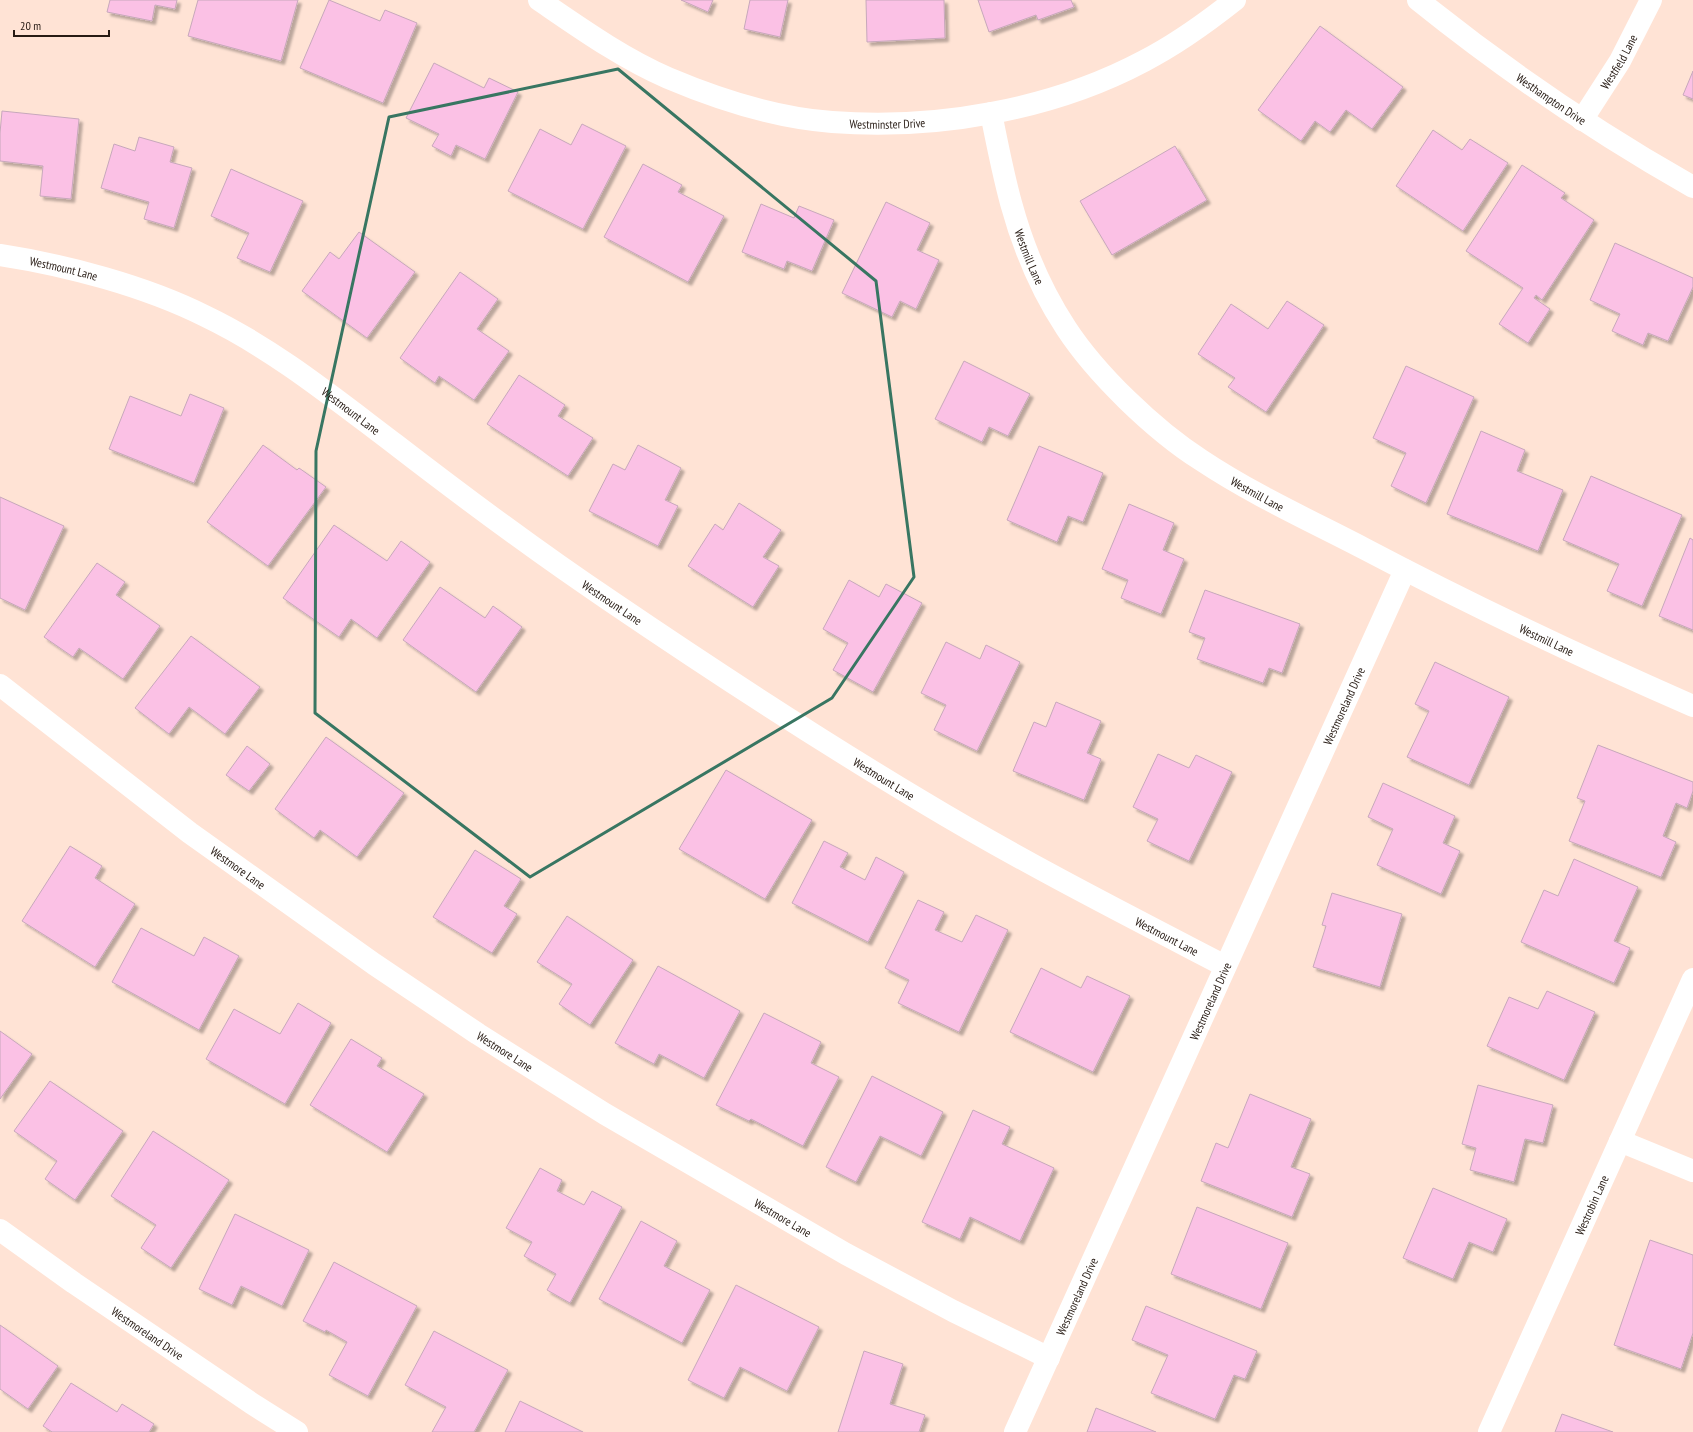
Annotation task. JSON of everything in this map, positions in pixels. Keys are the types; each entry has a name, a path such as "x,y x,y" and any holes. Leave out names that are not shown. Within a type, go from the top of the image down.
{"street":[{"name":"Westminster Drive","path":"539,0 595,37 667,77 726,99 764,110 796,117 831,122 868,123 938,120 991,113 1044,101 1075,91 1111,77 1172,46 1203,25 1235,0"},
{"name":"Westhampton Drive","path":"1418,0 1498,62 1582,120 1619,144 1693,187"},
{"name":"Westfield Lane","path":"1582,120 1620,61 1651,0"},
{"name":"Westmill Lane","path":"991,113 1018,228 1039,280 1067,330 1102,373 1137,409 1199,459 1236,481 1405,570 1520,628 1693,706"},
{"name":"Westmount Lane","path":"0,255 79,271 123,284 202,314 236,331 326,392 546,557 806,729 926,804 1019,857 1116,910 1225,966"},
{"name":"Westmoreland Drive","path":"1014,1432 1049,1358 1405,570"},
{"name":"Westmore Lane","path":"0,685 196,838 374,964 484,1038 605,1114 846,1254 953,1311 1049,1358"},
{"name":"Westrobin Lane","path":"1489,1432 1693,978"},
{"path":"1620,1141 1693,1171"},
{"name":"Westmoreland Drive","path":"0,1230 251,1403 297,1432"}],"highlighted area":[{"path":"618,69 876,281 914,577 832,698 530,877 315,713 316,451 389,117"}],"building":[{"path":"110,0 177,0 175,9 155,5 152,21 107,12"},
{"path":"198,0 298,0 281,61 188,36"},
{"path":"329,0 380,21 385,10 417,23 383,103 300,68"},
{"path":"681,0 713,0 708,12"},
{"path":"750,0 788,0 780,37 744,29"},
{"path":"866,0 944,0 945,38 867,42"},
{"path":"978,0 1071,0 1074,7 1038,20 1036,15 989,32"},
{"path":"1320,26 1403,87 1372,129 1346,110 1330,132 1315,121 1301,141 1258,110"},
{"path":"434,63 484,88 489,78 518,92 485,159 456,145 451,156 432,146 439,134 406,118"},
{"path":"1693,71 1693,99 1683,95"},
{"path":"2,111 79,119 71,199 40,196 43,166 0,161"},
{"path":"582,124 626,146 583,229 508,191 540,129 571,145"},
{"path":"1433,130 1462,150 1470,139 1508,163 1463,231 1396,186"},
{"path":"139,137 174,147 170,162 192,168 174,228 144,219 149,202 101,188 114,144 135,151"},
{"path":"1175,146 1207,200 1112,255 1080,201"},
{"path":"643,164 682,185 678,192 724,216 688,282 604,237"},
{"path":"1522,165 1565,193 1561,198 1594,220 1542,300 1536,295 1534,298 1550,309 1528,343 1499,324 1523,288 1466,251"},
{"path":"231,169 303,201 270,272 237,258 249,233 211,216"},
{"path":"886,202 930,223 917,250 939,260 916,309 900,301 892,317 842,293"},
{"path":"761,204 794,218 799,206 834,220 812,271 787,261 784,269 742,252"},
{"path":"359,232 415,272 367,338 302,291 330,252 339,259"},
{"path":"1615,243 1693,278 1693,287 1668,341 1648,333 1643,345 1612,331 1620,314 1590,300"},
{"path":"460,272 498,299 477,329 509,351 474,400 439,376 435,383 400,358"},
{"path":"1287,301 1324,325 1266,412 1228,387 1235,378 1198,354 1231,304 1268,329"},
{"path":"964,361 1030,394 1008,436 989,427 982,442 935,419"},
{"path":"1406,366 1474,397 1426,503 1391,486 1406,453 1373,438"},
{"path":"519,375 565,405 558,416 593,438 568,476 487,424"},
{"path":"190,394 224,408 194,483 109,449 130,396 181,416"},
{"path":"1481,431 1525,450 1517,471 1563,490 1538,551 1447,514"},
{"path":"263,445 297,470 299,468 326,487 268,566 207,522"},
{"path":"638,445 681,468 665,500 678,506 658,546 589,511 613,464 625,470"},
{"path":"1039,446 1103,473 1083,522 1068,516 1057,542 1007,520"},
{"path":"1591,476 1682,515 1642,606 1607,591 1619,564 1563,540"},
{"path":"0,497 64,526 25,610 0,598"},
{"path":"739,503 781,530 763,557 779,566 753,607 688,566 715,524 723,530"},
{"path":"1129,504 1174,523 1163,550 1184,559 1161,614 1121,598 1128,580 1102,569"},
{"path":"334,525 387,561 401,541 430,562 377,638 351,619 339,637 283,598"},
{"path":"1690,538 1693,540 1693,630 1659,616"},
{"path":"97,563 125,582 116,595 160,626 123,679 79,648 73,657 44,637"},
{"path":"849,580 879,597 886,584 922,603 873,692 833,670 848,643 823,629"},
{"path":"440,587 485,618 493,606 522,627 476,692 403,640"},
{"path":"1205,590 1300,624 1282,673 1269,668 1263,683 1197,659 1205,638 1189,632"},
{"path":"191,636 260,687 225,734 189,707 169,734 135,708"},
{"path":"946,642 980,659 986,645 1020,662 977,751 934,730 946,705 921,693"},
{"path":"1435,662 1509,697 1469,785 1407,757 1429,711 1415,704"},
{"path":"1056,702 1101,721 1087,753 1101,759 1084,800 1013,771 1034,722 1046,727"},
{"path":"326,737 404,793 357,857 320,830 314,838 275,809"},
{"path":"1598,745 1693,782 1693,791 1687,808 1676,803 1663,836 1676,842 1661,877 1569,841 1585,801 1577,798"},
{"path":"247,746 270,764 249,791 226,775"},
{"path":"1158,754 1189,768 1196,755 1232,772 1189,861 1147,841 1158,819 1133,807"},
{"path":"726,770 812,820 765,899 679,849"},
{"path":"1383,783 1455,816 1443,843 1460,851 1441,894 1377,865 1393,829 1368,817"},
{"path":"824,841 848,853 840,867 865,880 876,857 904,872 868,942 792,903"},
{"path":"70,846 102,866 95,878 135,904 95,967 22,921"},
{"path":"475,850 521,879 504,906 517,914 492,953 433,917"},
{"path":"1574,859 1638,887 1614,941 1630,948 1614,983 1521,942 1544,890 1558,896"},
{"path":"1332,893 1402,914 1380,987 1313,967 1326,926 1322,925"},
{"path":"918,900 944,912 935,930 962,942 976,915 1008,930 959,1032 898,1003 909,980 885,968"},
{"path":"567,916 633,960 590,1025 559,1004 572,984 537,962"},
{"path":"141,928 194,956 204,937 239,956 199,1030 112,982"},
{"path":"658,966 740,1011 704,1078 659,1054 654,1064 615,1043"},
{"path":"1041,968 1081,988 1087,976 1130,996 1093,1072 1010,1032"},
{"path":"1547,991 1595,1012 1564,1080 1487,1046 1509,997 1538,1009"},
{"path":"298,1003 331,1023 285,1104 206,1059 234,1009 280,1034"},
{"path":"764,1013 821,1042 811,1063 839,1077 803,1146 751,1119 749,1121 716,1105"},
{"path":"0,1031 32,1054 0,1099"},
{"path":"351,1039 382,1058 377,1066 424,1094 387,1152 310,1105"},
{"path":"872,1076 943,1112 921,1156 880,1136 856,1182 826,1167"},
{"path":"50,1081 123,1131 75,1200 45,1179 57,1161 14,1131"},
{"path":"1478,1085 1553,1105 1543,1143 1525,1139 1514,1182 1470,1170 1476,1148 1462,1144"},
{"path":"1250,1094 1311,1119 1291,1167 1310,1174 1292,1217 1201,1181 1216,1143 1228,1148"},
{"path":"973,1110 1010,1127 1002,1144 1054,1168 1020,1241 970,1217 960,1239 922,1222"},
{"path":"153,1131 229,1180 171,1268 141,1248 156,1225 111,1196"},
{"path":"540,1168 562,1180 557,1191 584,1205 592,1191 622,1207 570,1303 547,1290 556,1274 524,1256 532,1242 506,1228"},
{"path":"1433,1188 1507,1219 1493,1252 1469,1242 1453,1279 1403,1258"},
{"path":"1197,1207 1288,1243 1261,1309 1171,1274"},
{"path":"235,1214 309,1250 282,1306 241,1286 232,1305 199,1289"},
{"path":"641,1221 677,1241 664,1266 710,1290 682,1343 599,1299"},
{"path":"1650,1240 1693,1255 1693,1333 1681,1369 1614,1345"},
{"path":"334,1262 417,1306 368,1396 329,1375 347,1342 326,1330 325,1332 303,1321"},
{"path":"736,1285 819,1327 787,1391 740,1367 724,1398 688,1380"},
{"path":"1146,1306 1257,1351 1245,1379 1234,1375 1215,1419 1151,1393 1168,1355 1132,1340"},
{"path":"0,1325 58,1366 28,1409 0,1389"},
{"path":"434,1331 508,1370 474,1432 432,1432 446,1407 405,1385"},
{"path":"864,1351 903,1364 890,1404 925,1415 919,1432 838,1432"},
{"path":"71,1383 117,1412 122,1404 154,1424 149,1432 52,1432 43,1426"},
{"path":"520,1401 583,1432 505,1432"},
{"path":"1096,1408 1156,1432 1087,1432"},
{"path":"1562,1414 1613,1432 1555,1432"}]}
